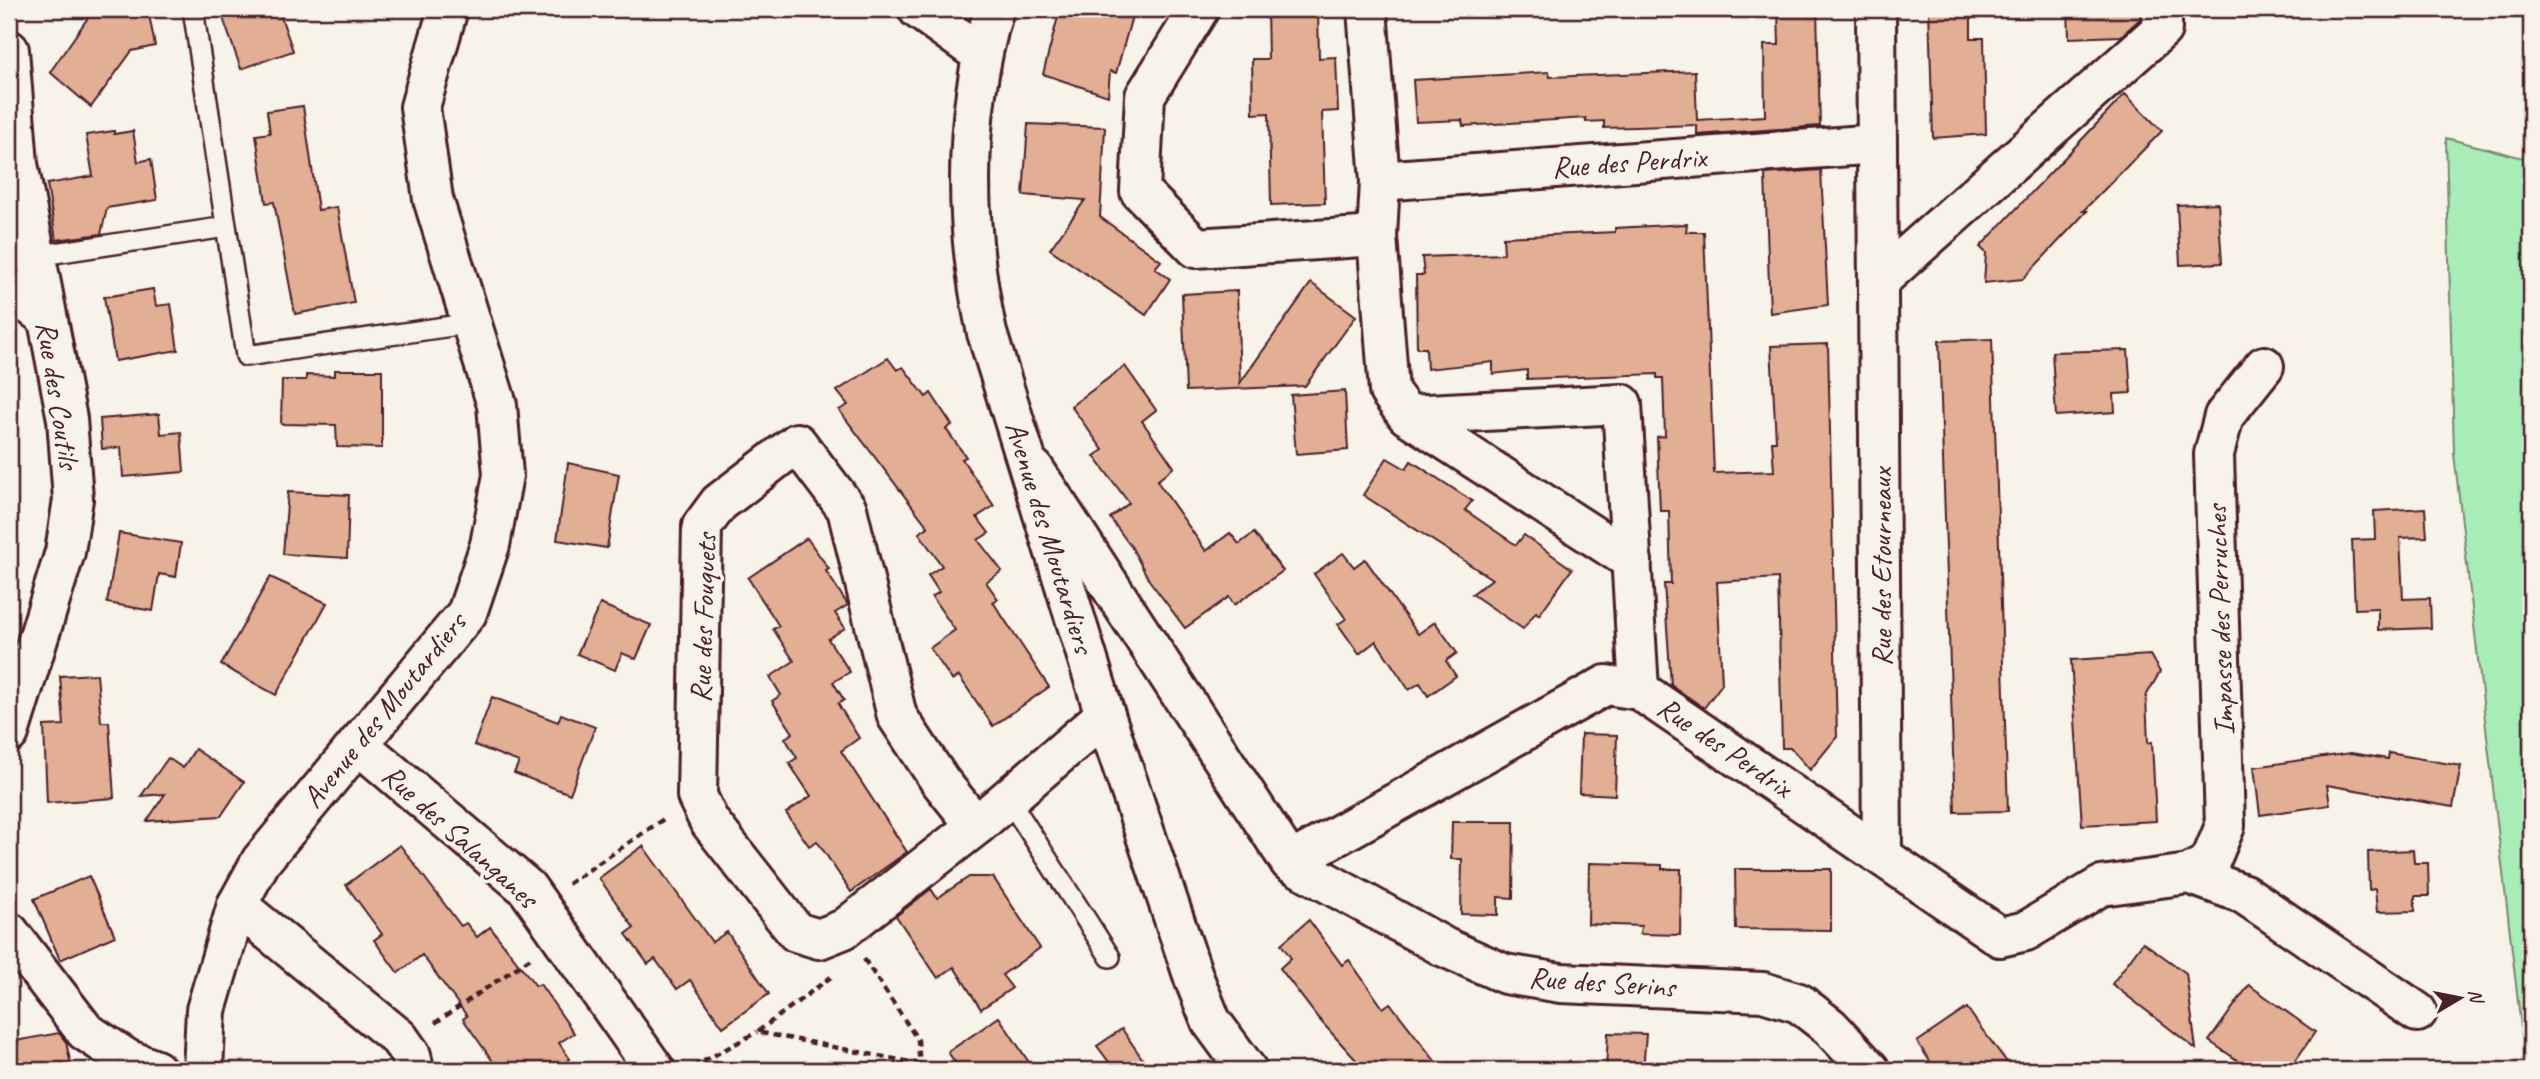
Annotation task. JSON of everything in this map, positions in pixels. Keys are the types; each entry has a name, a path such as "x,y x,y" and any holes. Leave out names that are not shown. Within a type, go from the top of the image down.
{"street":[{"name":"Avenue des Moutardiers","path":"203,1070 206,1010 237,905 261,861 467,613 490,545 503,475 497,405 433,199 420,107 448,9"},
{"path":"918,9 981,54"},
{"name":"Avenue des Moutardiers","path":"994,9 981,54 968,186 975,270 988,333 1105,715 1211,1021 1247,1070"},
{"path":"1199,9 1144,96 1140,191 1196,248 1377,236"},
{"path":"1367,9 1380,181 1377,236 1389,391 1407,415 1632,561"},
{"name":"Rue des Etourneaux","path":"1876,9 1882,854"},
{"path":"1879,281 2162,29 2162,9"},
{"name":"Rue des Coutils","path":"9,50 13,175 35,256 67,419 73,499 65,552 9,733"},
{"name":"Rue des Perdrix","path":"1380,181 1877,144"},
{"path":"9,289 46,317"},
{"name":"Impasse des Perruches","path":"2189,874 2210,862 2225,826 2214,454 2224,416 2264,366"},
{"name":"Rue des Perdrix","path":"1407,415 1622,404 1639,690 1882,854"},
{"name":"Rue des Fouquets","path":"976,825 940,781 897,716 848,509 797,443 719,503 702,526 697,796 709,821 796,932 819,939 844,929 976,825 1105,715"},
{"name":"Rue des Serins","path":"1026,455 1290,862 1444,947 1505,974 1561,983 1763,992 1799,1003 1830,1027 1870,1070"},
{"path":"1290,862 1606,685 1639,690"},
{"name":"Rue des Salanganes","path":"358,744 527,888 655,1070"},
{"path":"1882,854 2000,937 2026,931 2101,886 2189,874 2244,894 2417,1012"},
{"path":"237,905 385,1026 409,1057"},
{"path":"9,932 85,1031 127,1059 156,1070"}],"lane":[{"path":"193,9 246,356 472,323"},
{"path":"35,256 226,227"},
{"path":"1008,798 1110,957"}],"path":[{"path":"539,904 697,796"},
{"path":"757,1032 920,1067 918,1040 844,929"},
{"path":"409,1057 562,937"},
{"path":"688,1070 757,1032 840,971"}],"green space":[{"path":"2446,138 2531,160 2531,1070 2526,1070 2454,454"}],"building":[{"path":"148,9 155,46 132,51 91,107 50,72 92,12"},
{"path":"251,9 266,9 269,17 280,14 293,51 241,69 223,18"},
{"path":"1060,9 1134,9 1116,73 1110,71 1108,96 1043,74"},
{"path":"1267,9 1318,9 1319,58 1336,57 1338,111 1322,112 1325,203 1271,205 1269,113 1253,114 1252,59 1268,59"},
{"path":"1778,9 1817,9 1820,126 1697,135 1697,125 1604,128 1604,121 1586,122 1586,118 1463,126 1462,120 1416,122 1413,80 1549,72 1550,77 1695,71 1697,120 1765,116 1764,45 1779,45"},
{"path":"1929,9 1971,9 1971,38 1984,38 1986,134 1933,138"},
{"path":"2068,9 2140,9 2140,19 2121,36 2069,38"},
{"path":"2125,94 2162,131 2083,211 2087,211 2023,279 1984,283 1986,253 1980,247"},
{"path":"303,106 318,210 337,207 354,303 295,314 274,202 266,203 256,135 270,133 267,111"},
{"path":"1028,124 1105,127 1100,217 1161,261 1155,268 1170,279 1146,315 1050,249 1085,200 1023,195"},
{"path":"114,131 114,134 133,131 138,162 151,159 157,200 107,208 101,234 56,240 47,184 93,176 86,135"},
{"path":"1821,170 1828,305 1770,313 1765,174"},
{"path":"2218,203 2222,263 2180,265 2177,205"},
{"path":"1687,224 1686,232 1704,232 1714,473 1774,471 1772,441 1776,441 1771,346 1828,344 1837,737 1810,770 1791,748 1782,748 1778,578 1717,582 1722,684 1704,708 1671,685 1664,584 1671,584 1669,511 1660,511 1657,437 1665,436 1663,378 1657,378 1657,374 1527,379 1527,370 1493,374 1493,362 1427,369 1426,348 1417,348 1416,275 1424,275 1422,257 1504,254 1503,237 1615,232 1615,228"},
{"path":"1311,283 1356,316 1305,386 1186,391 1182,294 1237,291 1240,383"},
{"path":"153,289 156,306 171,304 178,350 115,361 104,297"},
{"path":"1992,339 2008,811 1955,812 1939,341"},
{"path":"2128,350 2131,393 2114,394 2115,412 2056,416 2052,352"},
{"path":"888,358 897,370 903,367 926,397 931,393 952,425 946,429 966,457 962,459 994,506 977,517 989,533 978,540 1002,571 986,582 998,599 993,602 1049,687 993,726 959,676 952,680 930,648 955,630 932,597 939,592 928,575 942,566 919,533 928,527 839,410 848,405 837,391"},
{"path":"1125,366 1156,410 1142,421 1174,467 1157,481 1206,551 1230,533 1239,544 1254,533 1283,571 1234,605 1229,597 1185,628 1149,580 1132,548 1110,518 1129,503 1094,456 1103,450 1071,406"},
{"path":"335,370 382,370 382,448 337,447 336,425 281,424 282,380 306,380 306,375 335,376"},
{"path":"1345,391 1348,450 1296,454 1291,395"},
{"path":"159,414 161,434 181,432 184,472 123,477 121,447 102,449 100,419"},
{"path":"1387,458 1406,469 1411,461 1472,501 1465,510 1516,545 1524,535 1572,569 1539,615 1536,612 1523,629 1472,594 1492,579 1363,495"},
{"path":"568,463 619,474 607,548 557,540"},
{"path":"288,492 349,495 347,558 283,554"},
{"path":"2425,508 2427,537 2400,538 2403,599 2430,598 2431,628 2378,630 2378,608 2355,609 2352,540 2375,539 2374,511"},
{"path":"119,533 181,543 176,577 159,574 153,611 107,603"},
{"path":"807,538 829,569 826,571 848,605 835,613 845,628 828,639 850,672 833,682 844,700 838,704 859,738 841,751 907,852 851,892 817,841 809,846 786,813 811,796 789,763 797,758 785,738 793,733 772,701 781,695 770,677 794,661 773,629 779,626 748,578"},
{"path":"1343,553 1354,567 1365,559 1418,634 1435,622 1457,653 1446,661 1456,676 1428,696 1420,683 1409,690 1376,641 1359,654 1338,624 1346,619 1314,574"},
{"path":"270,577 327,603 276,695 221,665"},
{"path":"600,604 651,625 636,659 622,653 615,670 577,654"},
{"path":"2150,655 2160,672 2146,696 2148,743 2152,742 2156,821 2082,825 2071,660"},
{"path":"97,674 101,722 109,722 114,798 47,803 44,726 64,725 60,676"},
{"path":"492,697 558,722 561,714 595,727 570,794 514,773 519,762 474,745"},
{"path":"1581,734 1617,735 1615,795 1579,793"},
{"path":"195,749 244,782 221,816 147,821 165,794 141,796 168,758 183,768"},
{"path":"2351,753 2388,759 2389,753 2461,766 2453,807 2327,785 2330,805 2260,815 2254,767"},
{"path":"1452,822 1514,822 1513,898 1498,897 1498,915 1461,914 1462,859 1451,859"},
{"path":"400,845 461,926 466,923 477,937 490,927 536,986 540,984 574,1033 559,1043 570,1059 554,1070 499,1070 463,1019 467,1016 422,955 398,973 374,940 382,934 346,885"},
{"path":"643,846 712,942 727,932 769,994 723,1027 690,980 677,989 655,959 648,964 626,934 634,928 599,878"},
{"path":"2413,850 2414,863 2428,863 2429,896 2415,896 2415,911 2377,912 2375,889 2369,890 2368,852"},
{"path":"1589,863 1662,865 1662,869 1681,869 1680,935 1640,934 1641,926 1588,924"},
{"path":"1735,869 1831,869 1831,930 1736,929"},
{"path":"89,876 115,936 60,960 34,899"},
{"path":"969,877 993,877 1040,948 1002,975 1012,988 981,1009 954,967 938,978 896,916 931,889 937,898"},
{"path":"1309,920 1342,965 1349,960 1383,1008 1390,1003 1442,1070 1365,1070 1318,1018 1280,968 1291,958 1281,944"},
{"path":"2143,942 2186,973 2196,1049 2112,984"},
{"path":"2249,985 2315,1032 2289,1070 2252,1070 2209,1041"},
{"path":"1967,1008 2013,1070 1936,1070 1917,1042"},
{"path":"999,1017 1034,1070 960,1070 948,1052"},
{"path":"1122,1029 1150,1070 1115,1070 1097,1046"},
{"path":"59,1033 66,1042 72,1070 9,1070 9,1042"},
{"path":"1608,1033 1646,1034 1643,1070 1606,1070"}]}
